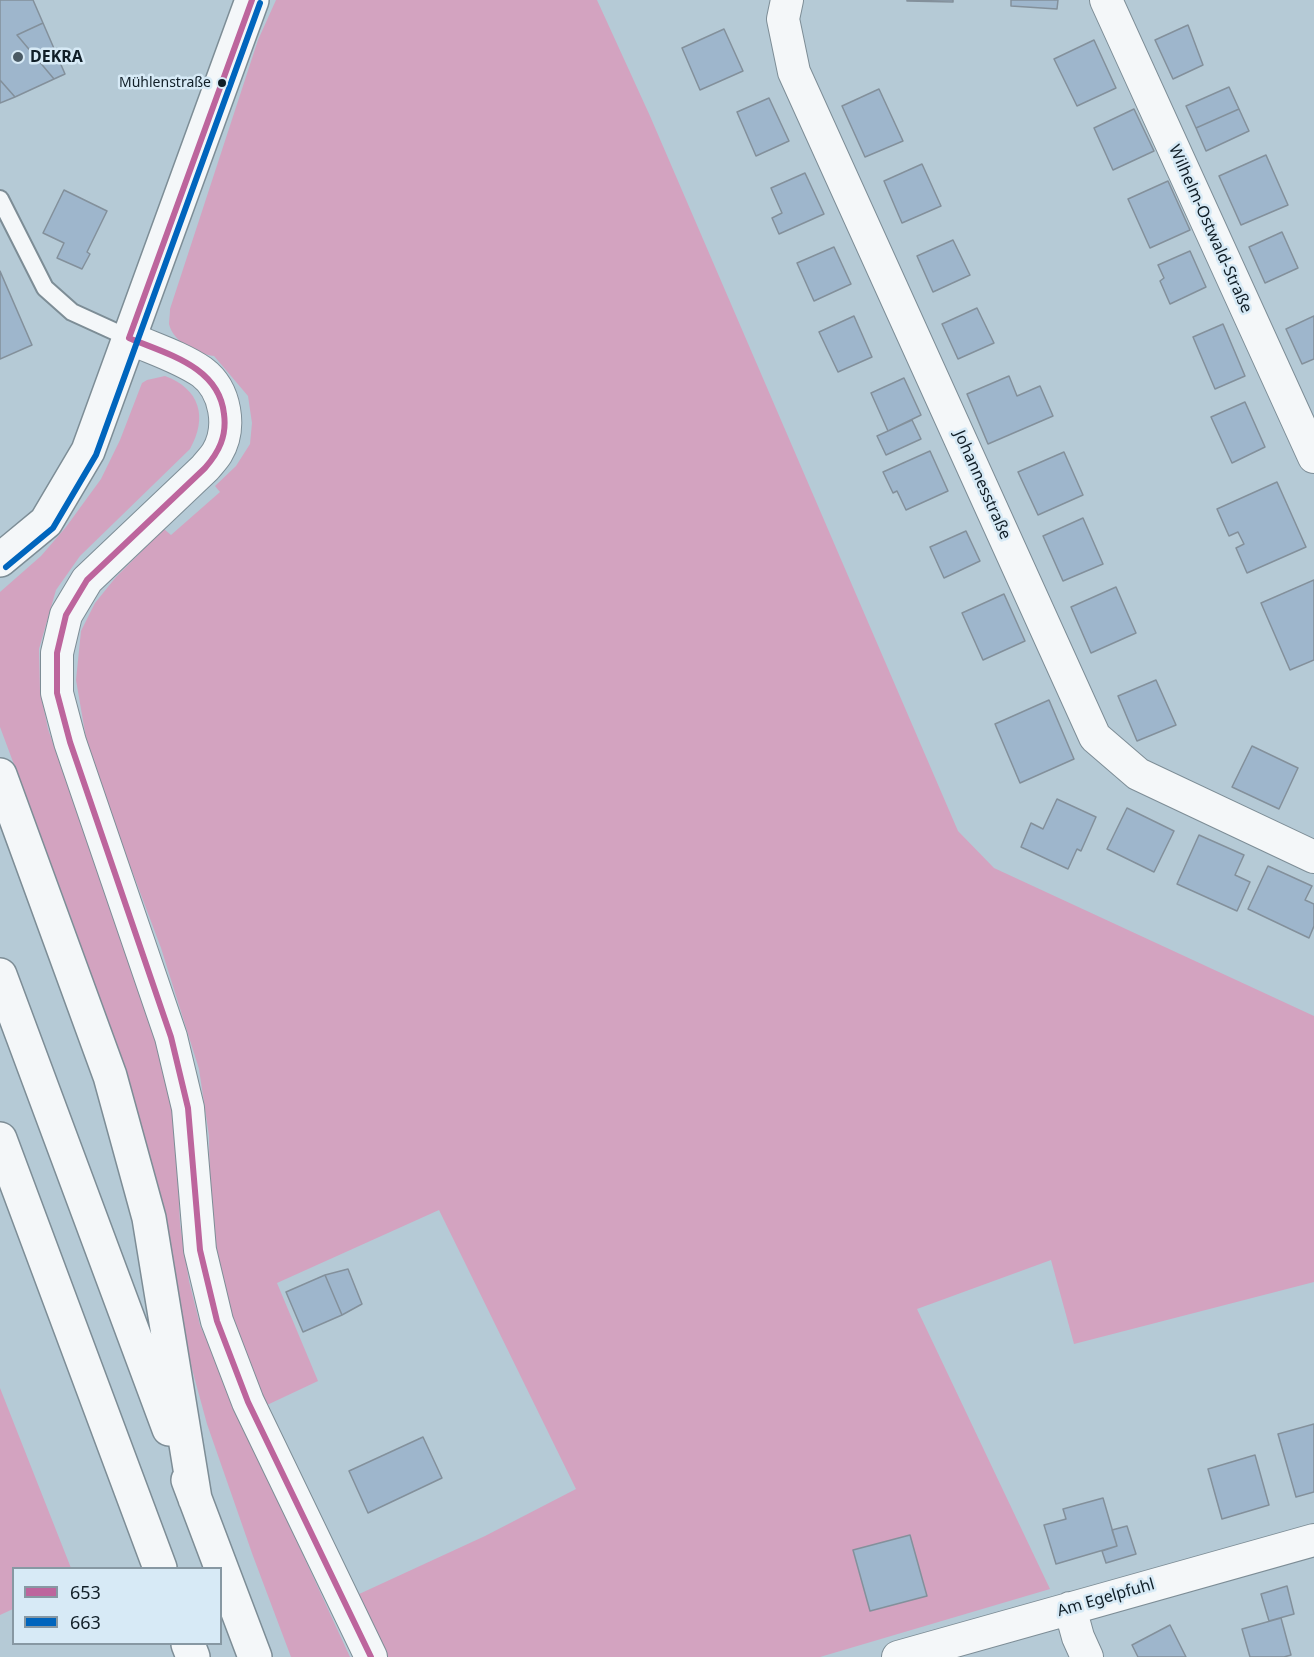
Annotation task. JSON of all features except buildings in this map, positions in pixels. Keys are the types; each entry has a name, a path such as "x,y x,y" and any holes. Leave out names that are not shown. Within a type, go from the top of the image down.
{"main road":[{"path":"0,561 45,522 88,451 252,0"},
{"path":"0,775 110,1076 149,1218 195,1499"},
{"path":"0,975 221,1567"},
{"path":"0,1138 159,1567"},
{"path":"222,1570 255,1657"}],"street":[{"name":"Johannesstraße","path":"787,0 783,19 794,72 1095,737 1138,774 1314,857"},
{"name":"Wilhelm-Ostwald-Straße","path":"1106,0 1314,458"},
{"path":"129,339 183,361 204,374 220,396 226,428 218,452 206,468 87,580 66,615 57,653 57,693 70,742 171,1037 188,1108 200,1250 216,1321 248,1402 371,1657"},
{"name":"Am Egelpfuhl","path":"898,1657 1314,1540"},
{"path":"1070,1608 1078,1637 1087,1657"}],"lane":[{"path":"0,199 45,288 72,312 129,339"}],"shaded area":[{"path":"276,0 597,0 650,116 958,831 994,868 1314,1016 1314,1282 1074,1344 1051,1260 917,1309 1050,1589 820,1657 386,1657 357,1595 485,1536 576,1489 439,1210 277,1283 318,1381 267,1405 243,1348 226,1298 210,1198 209,1136 199,1069 161,948 108,807 86,738 76,680 81,631 95,603 116,577 164,529 171,535 220,492 215,486 236,466 250,444 252,423 248,396 214,356 200,353 181,342 171,330 169,322 170,309 258,40"},
{"path":"165,376 186,388 193,396 199,415 196,437 190,449 80,556 56,590 39,649 40,690 48,729 155,1029 171,1104 177,1152 180,1224 189,1281 200,1325 350,1657 291,1657 207,1424 186,1347 151,1165 139,1117 72,920 0,727 0,592 41,556 66,527 101,479 120,440 142,383"},
{"path":"0,1388 71,1567 12,1567 12,1609 0,1615"}],"transit line":[{"name":"653","path":"129,338 252,0"},
{"name":"663","path":"6,567 53,528 96,455 260,3"},
{"name":"653","path":"129,338 174,356 202,373 220,398 225,422 223,437 218,450 205,468 87,580 66,615 57,653 57,693 70,742 171,1037 188,1108 200,1250 217,1321 248,1402 371,1657"}],"place":[{"name":"DEKRA","path":"18,57"},
{"name":"Mühlenstraße","path":"222,83"}]}
